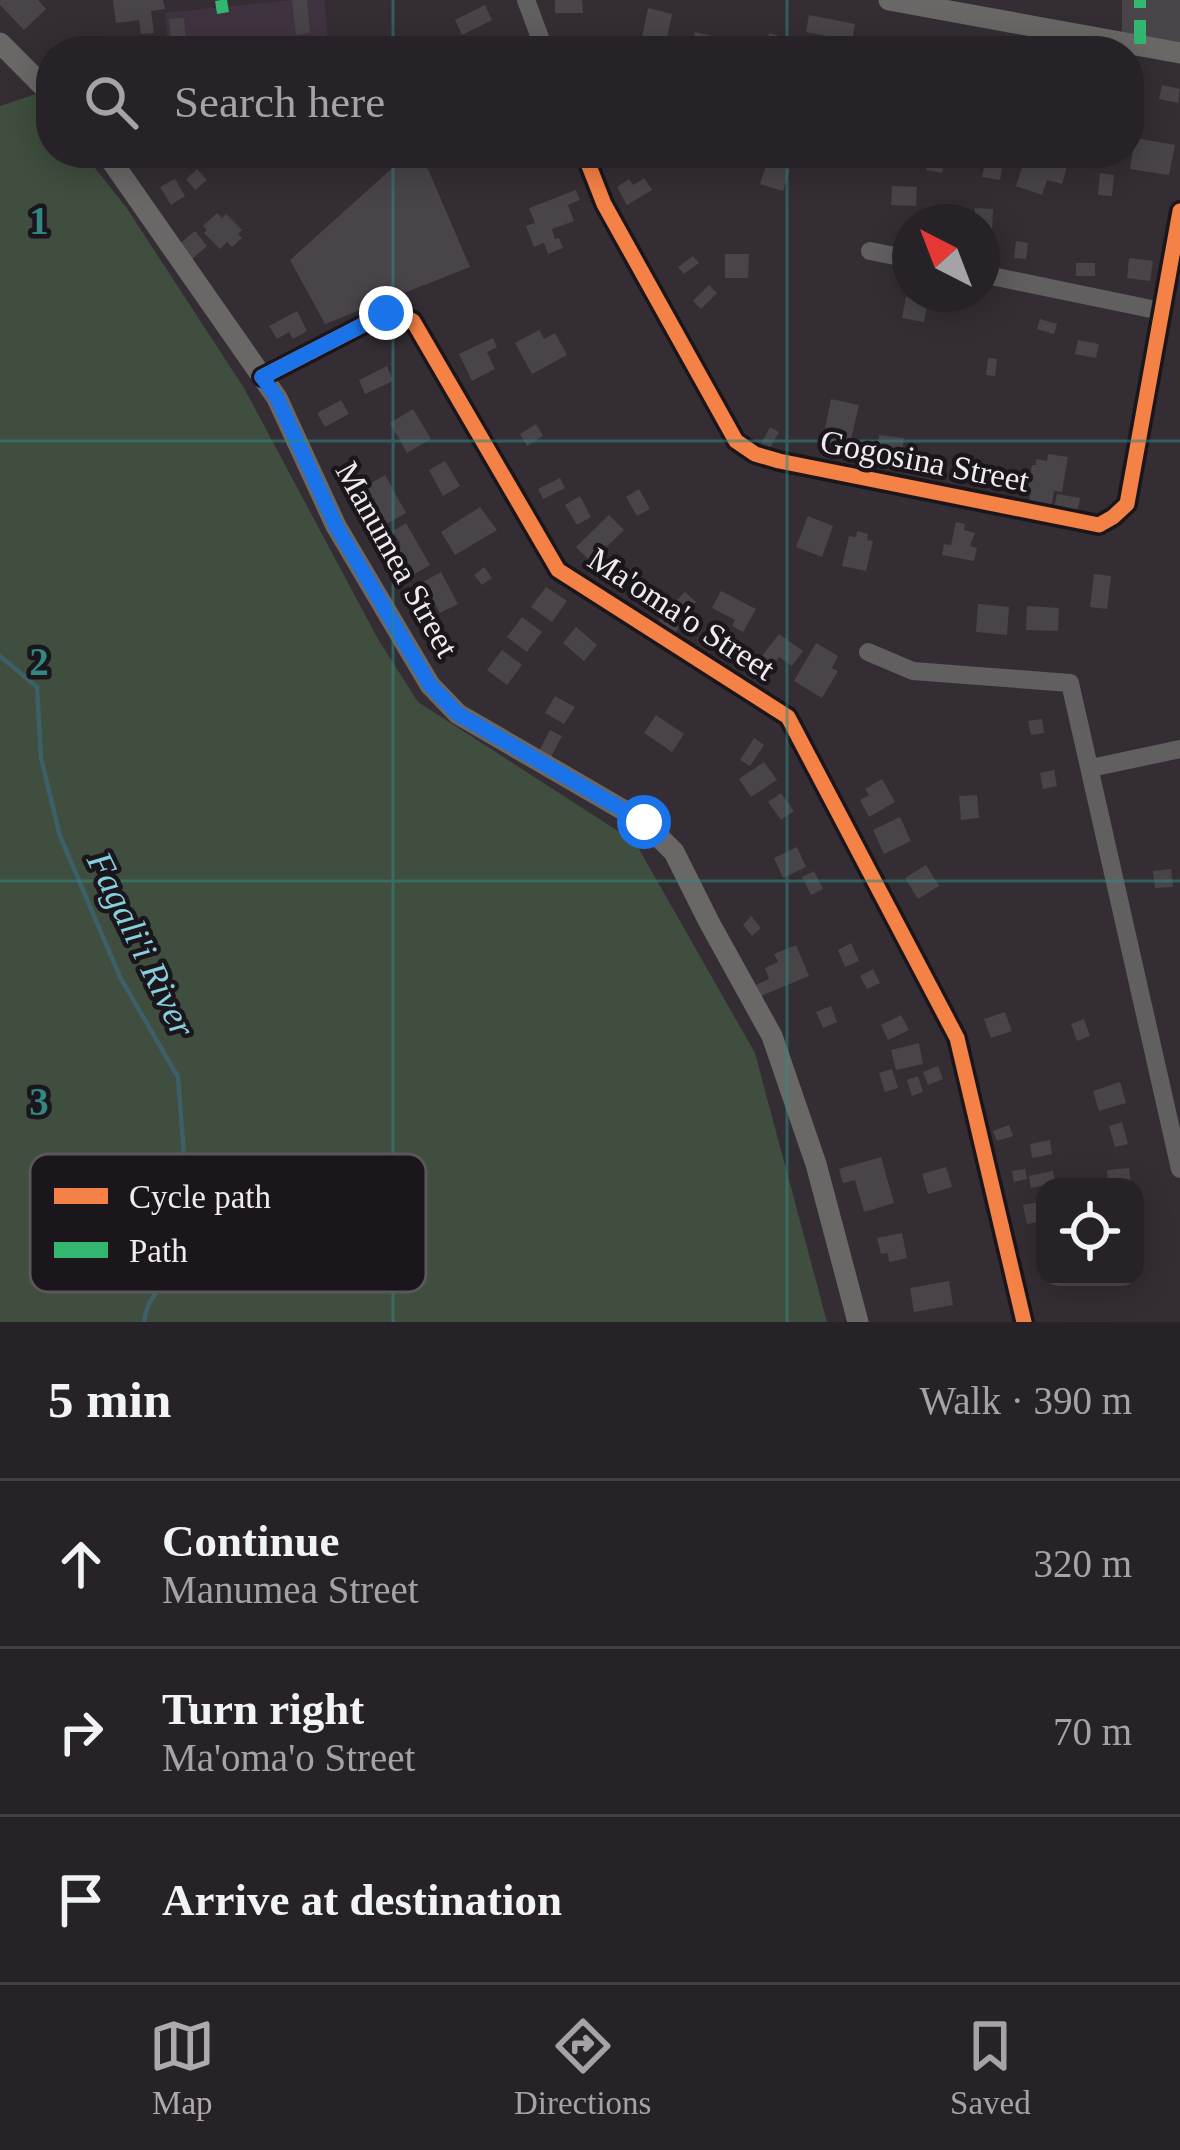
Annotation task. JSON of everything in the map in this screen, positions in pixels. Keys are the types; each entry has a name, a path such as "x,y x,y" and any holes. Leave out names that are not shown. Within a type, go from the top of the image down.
{"main road":[{"path":"889,0 1090,36"},
{"path":"0,43 36,79"},
{"path":"1144,46 1180,52"},
{"name":"Manumea Street","path":"116,168 277,398 336,526 430,685 458,714 644,822 674,852 772,1036 816,1164 858,1322"}],"street":[{"path":"526,0 539,36"},
{"name":"Gogosina Street","path":"590,168 604,204 736,441 778,461 1099,525 1127,503 1180,211"},
{"path":"870,251 892,255"},
{"path":"1000,278 1160,311"},
{"name":"Ma'oma'o Street","path":"262,377 386,313 413,321 558,570 788,717 957,1038 1024,1322"},
{"path":"868,652 913,671 1070,682 1180,1169"},
{"path":"1091,768 1180,749"}],"shaded area":[{"path":"324,0 328,36 167,36 165,13"}],"green space":[{"path":"36,94 36,168 95,168 126,207 244,388 378,639 418,702 635,842 755,1053 827,1322 0,1322 0,106"}],"building":[{"path":"0,0 38,0 46,9 24,30"},
{"path":"113,0 163,0 165,9 151,11 154,33 141,34 139,20 116,23"},
{"path":"292,0 307,0 310,33 296,35"},
{"path":"555,0 582,0 583,13 555,13"},
{"path":"1122,0 1180,0 1180,45 1122,36"},
{"path":"485,5 492,20 462,35 455,20"},
{"path":"648,8 672,14 667,36 642,36"},
{"path":"809,15 855,24 853,36 806,32"},
{"path":"184,18 186,36 171,36 169,19"},
{"path":"1162,85 1180,89 1178,103 1159,99"},
{"path":"1144,140 1175,145 1169,175 1130,169 1144,168"},
{"path":"392,168 427,168 470,267 325,324 290,260"},
{"path":"765,168 790,170 783,191 760,184"},
{"path":"984,168 1002,168 1000,180 982,177"},
{"path":"1022,168 1067,168 1062,184 1047,180 1042,195 1016,186"},
{"path":"197,169 207,180 195,190 186,179"},
{"path":"1100,173 1114,175 1112,196 1098,195"},
{"path":"644,178 652,190 627,205 617,187 629,179 633,185"},
{"path":"175,179 185,196 171,205 160,187"},
{"path":"892,186 917,187 916,204 891,205"},
{"path":"576,190 580,200 568,205 574,221 552,229 563,248 548,254 544,243 534,247 526,226 535,223 529,208"},
{"path":"217,213 222,218 226,214 242,230 238,234 242,238 232,247 227,242 220,249 204,233 203,226"},
{"path":"195,231 207,246 191,260 178,245"},
{"path":"1016,241 1028,243 1026,259 1014,258"},
{"path":"725,254 749,254 748,278 725,278"},
{"path":"693,256 699,263 684,274 678,267"},
{"path":"1129,258 1153,261 1150,281 1127,278"},
{"path":"1076,263 1095,263 1095,276 1076,276"},
{"path":"709,285 717,293 701,309 693,301"},
{"path":"297,311 307,331 293,339 289,332 277,339 269,326"},
{"path":"903,312 926,312 924,322 902,318"},
{"path":"1040,319 1057,324 1054,334 1037,329"},
{"path":"539,330 544,339 555,333 567,355 532,374 515,343"},
{"path":"493,338 497,347 487,352 495,369 472,381 459,354"},
{"path":"1078,340 1099,344 1096,358 1075,354"},
{"path":"988,358 997,359 995,376 986,375"},
{"path":"387,366 393,381 365,394 359,380"},
{"path":"831,399 859,405 850,444 823,439"},
{"path":"341,400 349,414 325,427 317,413"},
{"path":"413,409 431,439 407,453 390,423"},
{"path":"536,424 543,436 527,446 520,434"},
{"path":"770,427 779,432 770,448 761,444"},
{"path":"879,435 904,438 900,468 875,465"},
{"path":"1048,454 1068,457 1062,492 1054,491 1052,504 1029,501 1032,465 1036,459 1047,461"},
{"path":"445,461 460,486 443,496 429,470"},
{"path":"385,475 406,513 383,526 379,519 368,526 359,509 374,501 366,486"},
{"path":"560,478 565,488 543,499 538,489"},
{"path":"639,489 650,509 637,516 626,497"},
{"path":"1057,494 1080,498 1076,518 1053,513"},
{"path":"580,496 591,517 577,525 565,505"},
{"path":"480,507 497,530 455,555 441,532"},
{"path":"609,515 624,530 591,562 576,547"},
{"path":"808,516 833,526 822,557 796,547"},
{"path":"956,522 975,533 970,546 977,548 974,561 942,555 944,544 951,545"},
{"path":"406,523 430,565 413,575 405,560 396,566 387,550 400,543 393,531"},
{"path":"857,531 873,541 866,571 842,566 849,536 856,537"},
{"path":"484,567 492,578 482,585 474,575"},
{"path":"441,572 458,604 440,613 435,604 431,606 423,582"},
{"path":"1094,574 1111,576 1107,609 1090,607"},
{"path":"546,587 567,601 552,622 531,607"},
{"path":"721,591 756,609 743,632 732,626 735,620 712,608"},
{"path":"685,592 696,602 688,610 677,600"},
{"path":"978,604 1009,607 1007,635 976,632"},
{"path":"1027,606 1059,608 1058,631 1026,630"},
{"path":"663,611 682,619 674,637 655,629"},
{"path":"522,617 542,632 527,652 507,637"},
{"path":"576,627 597,645 584,661 563,643"},
{"path":"779,634 803,651 792,666 779,657 774,665 762,656"},
{"path":"816,643 838,656 832,668 838,671 822,698 794,681"},
{"path":"502,650 522,665 507,685 487,670"},
{"path":"555,696 575,707 564,724 545,713"},
{"path":"656,715 684,734 672,752 644,733"},
{"path":"1042,719 1044,733 1031,735 1028,721"},
{"path":"550,730 562,736 551,757 539,751"},
{"path":"754,738 764,745 750,766 740,760"},
{"path":"764,762 777,780 751,797 739,779"},
{"path":"1054,770 1057,786 1043,789 1040,773"},
{"path":"882,779 895,802 869,817 860,800 869,795 865,789"},
{"path":"781,793 794,811 781,820 768,802"},
{"path":"977,795 979,818 961,820 959,796"},
{"path":"900,817 911,841 884,854 873,830"},
{"path":"797,847 806,867 783,878 774,858"},
{"path":"926,865 939,886 918,899 905,878"},
{"path":"1171,869 1173,887 1155,888 1153,871"},
{"path":"814,871 823,889 811,895 802,877"},
{"path":"751,916 761,928 752,936 743,925"},
{"path":"851,943 859,961 845,967 838,950"},
{"path":"796,945 809,976 761,996 756,985 769,979 765,968 778,962 774,954"},
{"path":"873,969 880,983 867,989 860,976"},
{"path":"831,1006 837,1022 823,1028 816,1012"},
{"path":"1005,1012 1012,1031 991,1038 984,1019"},
{"path":"901,1015 909,1030 888,1040 881,1025"},
{"path":"1084,1019 1090,1036 1077,1041 1071,1024"},
{"path":"919,1043 923,1064 896,1070 891,1050"},
{"path":"938,1066 943,1079 928,1085 923,1072"},
{"path":"892,1069 898,1088 885,1092 879,1073"},
{"path":"918,1076 923,1092 912,1096 907,1080"},
{"path":"1120,1082 1126,1103 1099,1111 1093,1091"},
{"path":"1122,1122 1128,1144 1115,1147 1109,1126"},
{"path":"1009,1125 1013,1136 997,1141 993,1131"},
{"path":"1050,1140 1052,1154 1032,1158 1030,1144"},
{"path":"881,1157 894,1203 864,1212 855,1180 843,1183 839,1169"},
{"path":"946,1167 952,1187 928,1194 922,1174"},
{"path":"1129,1168 1130,1178 1108,1178 1107,1170"},
{"path":"1025,1169 1027,1179 1014,1182 1012,1171"},
{"path":"1053,1171 1054,1178 1036,1178 1036,1187 1031,1188 1029,1176"},
{"path":"1036,1203 1036,1222 1027,1224 1023,1205"},
{"path":"902,1233 907,1258 889,1262 877,1238"},
{"path":"949,1281 953,1305 914,1312 910,1288"}],"waterway":[{"name":"Fagali'i River","path":"0,656 37,687 41,758 60,836 120,977 178,1077 184,1154"},
{"name":"Fagali'i River","path":"144,1322 157,1292"}],"marked path":[{"path":"221,0 223,13"},
{"path":"1140,0 1140,36"}],"cycle path":[{"path":"590,168 604,204 736,441 755,454 779,461 1099,525 1127,504 1180,211"},
{"path":"262,377 386,313 413,321 558,570 788,717 957,1038 1024,1322"}],"route":[{"path":"386,313 262,377 277,398 336,526 430,685 458,714 644,822"}]}
